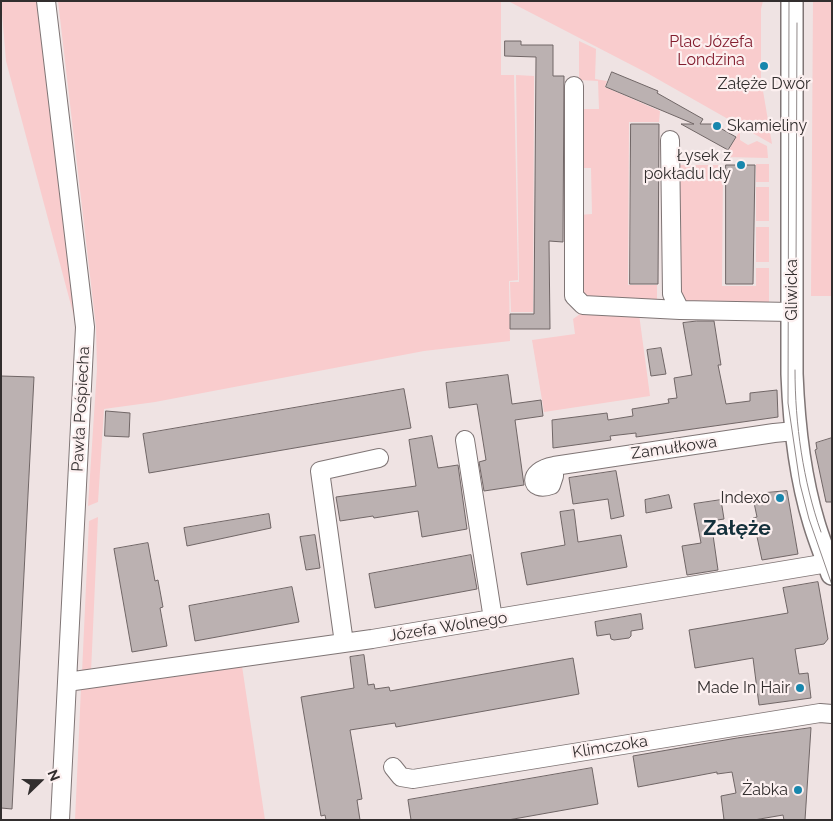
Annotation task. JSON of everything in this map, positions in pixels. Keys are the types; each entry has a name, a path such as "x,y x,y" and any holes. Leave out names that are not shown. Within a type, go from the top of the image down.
{"street":[{"name":"Pawła Pośpiecha","path":"46,1 86,327 60,820"},
{"name":"Gliwicka","path":"792,1 792,374 795,431 804,484 814,522 830,568"},
{"path":"574,86 574,296 583,305 680,310 792,312"},
{"path":"670,140 672,294 680,310"},
{"name":"Zamułkowa","path":"554,466 795,431"},
{"path":"466,440 493,619"},
{"path":"344,643 320,471 379,458"},
{"name":"Józefa Wolnego","path":"67,682 344,643 830,568"},
{"name":"Klimczoka","path":"393,768 401,777 413,779 810,715 832,714"}],"green space":[{"path":"1,1 39,1 76,324 6,61"},
{"path":"58,1 501,1 501,75 514,75 518,280 509,281 510,341 424,351 155,402 104,409 98,502 88,506 97,369 96,327"},
{"name":"Plac Józefa Londzina","path":"508,1 763,1 761,9 761,79 772,144 647,73"},
{"path":"813,1 832,1 832,296 811,296"},
{"path":"579,41 596,49 595,79 607,81 605,87 660,111 659,122 629,122 628,285 657,285 657,305 585,302 579,295 579,215 592,214 591,168 579,168 579,109 599,109 598,81 579,80"},
{"path":"516,75 534,76 533,312 511,312 510,282 519,282"},
{"path":"740,130 740,140 748,145 757,141 767,146 768,158 725,157"},
{"path":"756,164 769,164 769,182 756,182"},
{"path":"674,165 723,165 722,286 756,286 756,268 769,268 769,307 687,306 679,299"},
{"path":"756,187 769,187 769,221 756,221"},
{"path":"756,227 769,227 769,262 756,262"},
{"path":"583,312 639,314 650,396 544,412 532,340 575,334 573,319"},
{"path":"98,517 91,672 82,673 89,521"},
{"path":"242,666 265,820 75,820 81,688"}],"building":[{"path":"505,41 521,41 521,45 553,45 553,76 564,76 563,242 549,241 550,329 510,329 510,314 534,314 536,57 505,56"},
{"path":"612,72 658,91 657,93 703,119 700,124 713,124 736,137 728,150 681,124 694,124 606,87"},
{"path":"631,124 659,124 658,284 630,284"},
{"path":"726,165 755,165 753,284 726,284"},
{"path":"714,321 721,365 718,365 726,404 750,401 750,393 777,390 778,417 636,437 636,433 610,436 611,440 553,448 552,420 607,413 608,420 633,416 632,409 669,403 668,399 677,398 674,378 692,375 683,323"},
{"path":"661,348 666,374 651,376 647,350"},
{"path":"508,375 512,404 541,400 543,416 515,420 524,485 484,491 479,462 486,460 477,404 449,408 446,383"},
{"path":"1,376 34,377 12,809 1,808"},
{"path":"404,389 411,428 149,473 143,434"},
{"path":"106,411 130,413 129,437 105,436"},
{"path":"432,436 438,468 458,465 467,529 422,537 418,511 340,521 336,497 416,486 409,440"},
{"path":"832,438 832,502 826,502 815,450 817,449 816,443"},
{"path":"616,471 624,516 611,519 608,499 573,504 569,478"},
{"path":"787,491 798,554 762,560 753,518 757,517 753,498 756,497 755,494"},
{"path":"669,495 672,508 646,513 645,500"},
{"path":"721,500 724,519 711,521 718,570 687,575 682,546 701,543 694,504"},
{"path":"574,510 578,542 621,535 627,567 527,585 521,553 565,545 560,512"},
{"path":"269,514 271,528 187,546 184,528"},
{"path":"315,535 320,568 306,570 300,537"},
{"path":"148,543 155,581 158,580 163,607 160,608 167,646 132,652 114,549"},
{"path":"471,555 477,589 375,608 369,574"},
{"path":"818,582 828,639 824,644 795,649 799,674 808,673 811,698 759,705 753,658 695,668 689,630 788,613 783,588"},
{"path":"292,587 299,622 195,641 189,606"},
{"path":"641,614 643,629 631,631 629,638 614,640 611,639 610,634 597,636 595,622"},
{"path":"364,655 368,685 374,684 375,689 389,687 390,691 573,658 579,694 396,727 395,723 350,730 362,799 357,800 360,820 326,820 325,815 321,816 301,697 354,688 350,657"},
{"path":"811,728 805,820 784,820 783,815 754,820 724,820 721,796 736,793 732,772 717,774 717,772 638,787 633,756 737,738"},
{"path":"592,768 598,804 508,820 411,820 408,800"}],"tram line":[{"path":"789,1 788,403 800,484 809,519 832,585"},
{"path":"796,275 797,23"},
{"path":"795,370 798,432 801,452 809,493 821,532"}],"place":[{"name":"Załęże Dwór","path":"764,66"},
{"name":"Skamieliny","path":"717,126"},
{"name":"Łysek z pokładu Idy","path":"741,165"},
{"name":"Indexo","path":"780,498"},
{"name":"Made In Hair","path":"800,688"},
{"name":"Żabka","path":"798,790"}],"district":[{"name":"Załęże","path":"737,529"}]}
